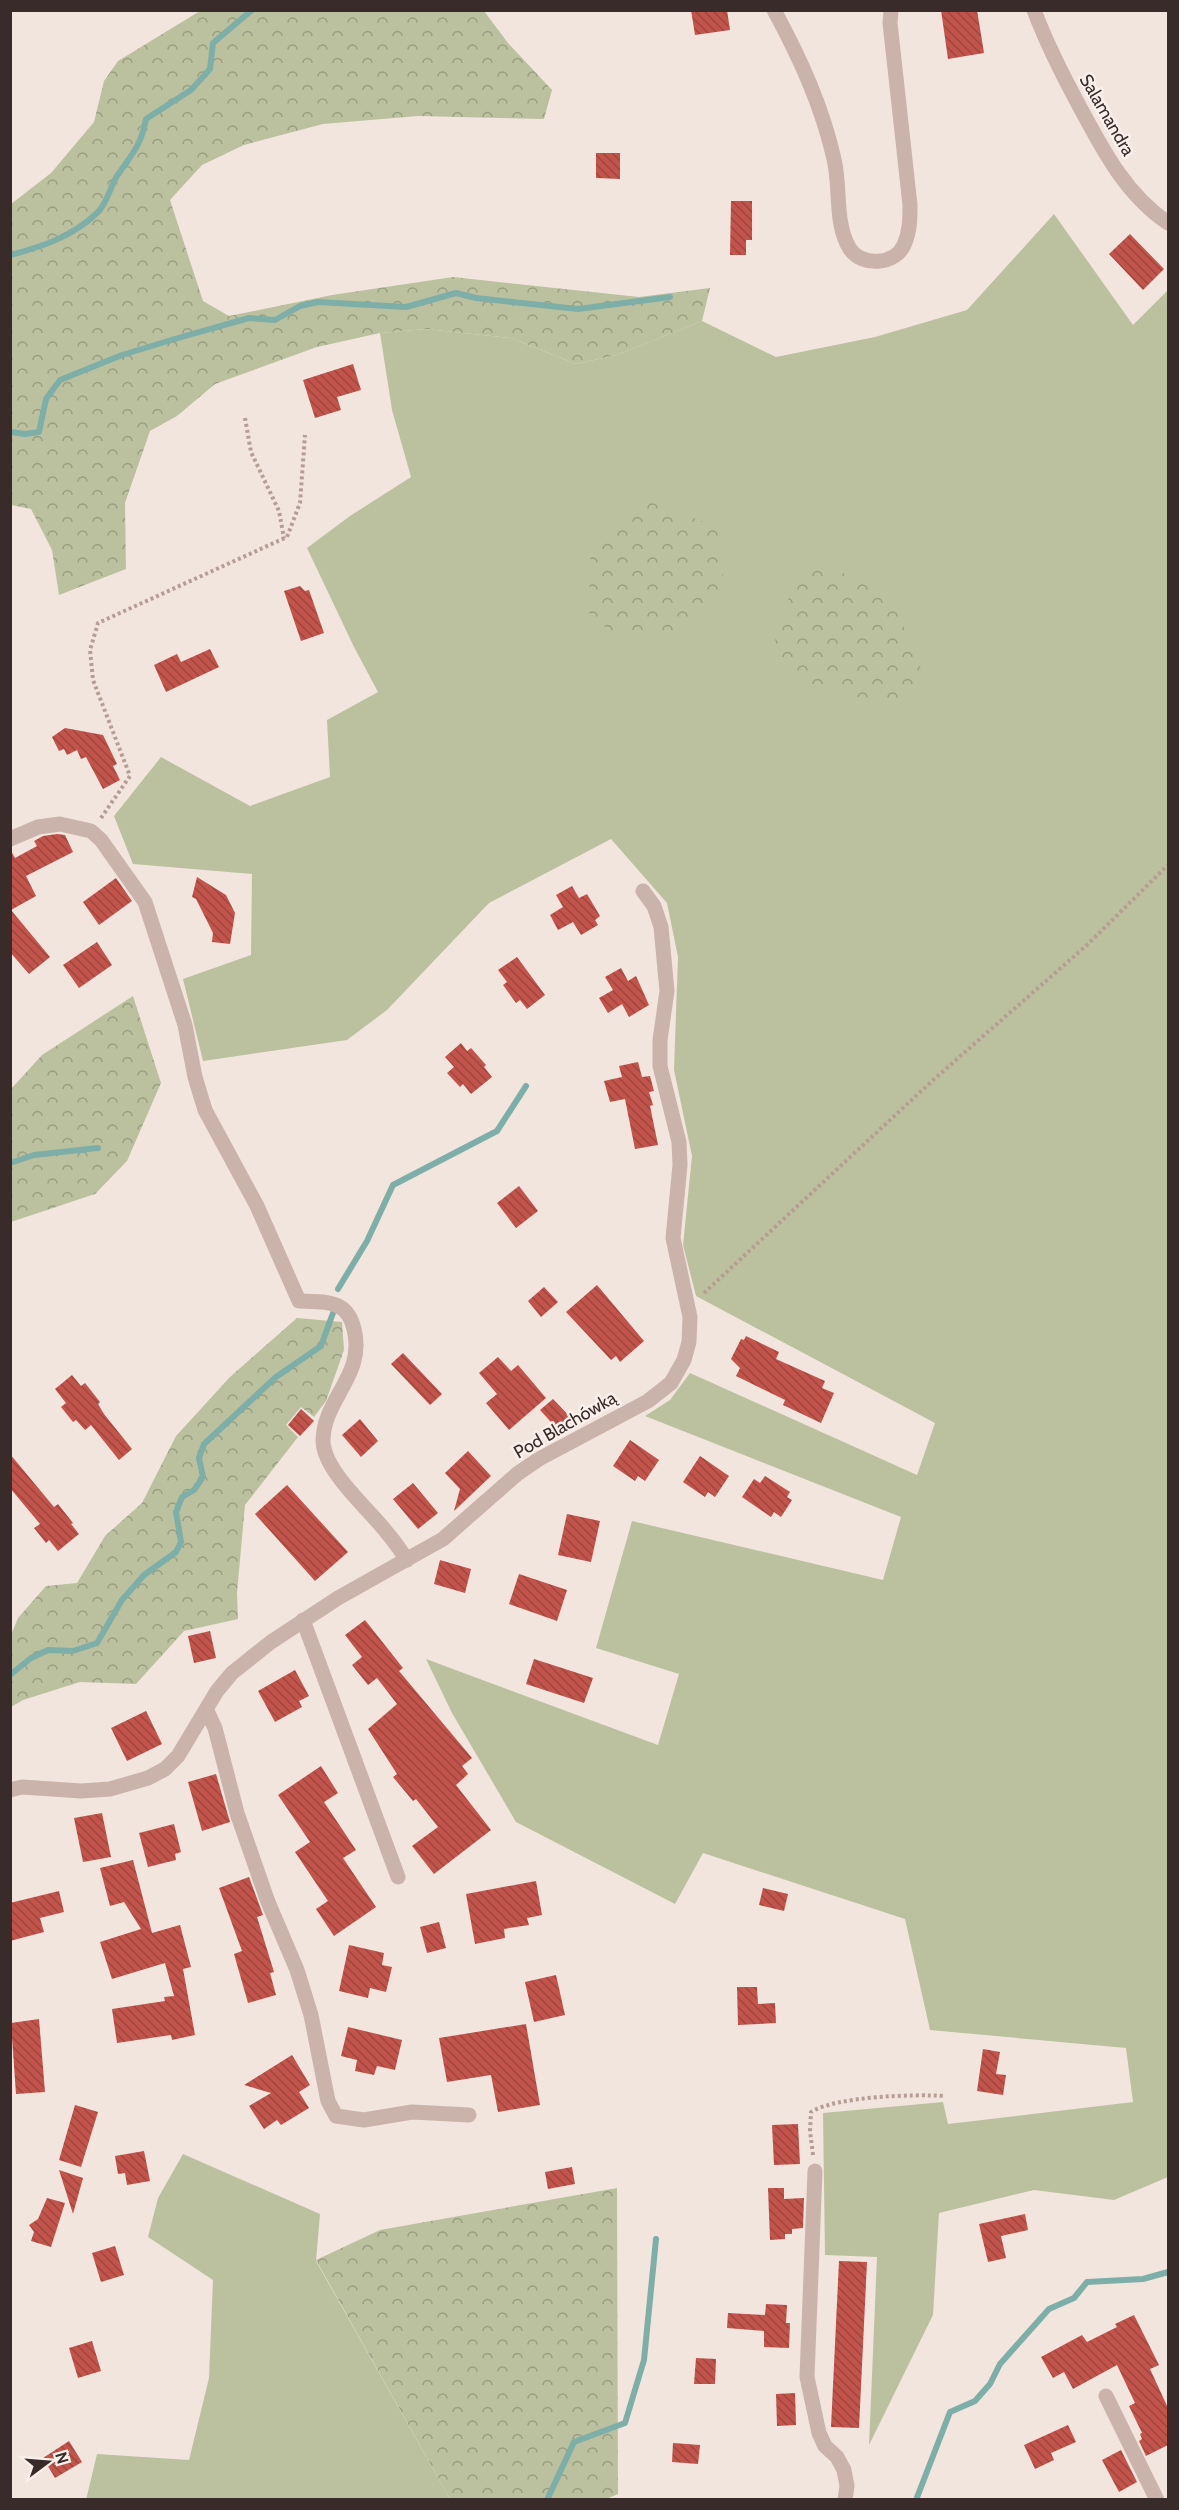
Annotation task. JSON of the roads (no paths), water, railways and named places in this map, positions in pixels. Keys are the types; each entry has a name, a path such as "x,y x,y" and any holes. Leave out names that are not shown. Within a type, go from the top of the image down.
{"street":[{"path":"774,10 815,94 835,160 844,235 851,250 860,258 872,261 889,259 903,248 909,231 910,205 890,23 891,10"},
{"name":"Salamandra","path":"1034,10 1059,68 1107,158 1131,192 1168,223"},
{"path":"10,839 38,827 60,824 91,831 101,840 145,903 185,1025 195,1077 205,1110 257,1206 300,1301 336,1304 345,1309 353,1324 358,1344 353,1367 328,1416 323,1442 330,1462 341,1479 388,1533 407,1560"},
{"name":"Pod Blachówką","path":"10,1790 22,1787 81,1791 110,1789 148,1778 165,1769 178,1756 217,1691 232,1673 303,1620 443,1539 517,1474 539,1459 659,1393 671,1383 684,1360 689,1342 690,1317 673,1238 680,1165 679,1142 660,1066 660,1040 667,991 661,927 654,906 643,891"},
{"path":"303,1620 398,1877"},
{"path":"207,1711 215,1728 237,1813 268,1902 297,1970 311,2015 328,2102 336,2116 364,2120 412,2112 469,2115"},
{"path":"815,2171 807,2377 819,2433 825,2446 837,2457 844,2470 847,2486 845,2499"},
{"path":"1106,2396 1157,2499"}],"waterway":[{"path":"10,255 57,240 78,228 97,213 117,176 139,143 146,119 191,90 210,69 213,43 252,10"},
{"path":"10,432 25,434 39,432 46,399 60,380 122,355 178,338 249,318 275,320 300,306 318,302 406,307 456,293 476,298 578,309 670,297"},
{"path":"338,1289 367,1241 393,1185 497,1131 526,1086"},
{"path":"10,1163 34,1155 98,1148"},
{"path":"10,1675 31,1658 48,1650 73,1651 97,1643 122,1600 144,1575 176,1552 181,1542 176,1512 182,1497 194,1490 203,1477 199,1458 204,1444 276,1377 321,1346 333,1313"},
{"path":"547,2500 574,2442 625,2423 644,2360 656,2239"},
{"path":"916,2500 950,2412 975,2401 990,2384 1000,2364 1049,2309 1074,2298 1087,2282 1143,2279 1168,2272"}]}
